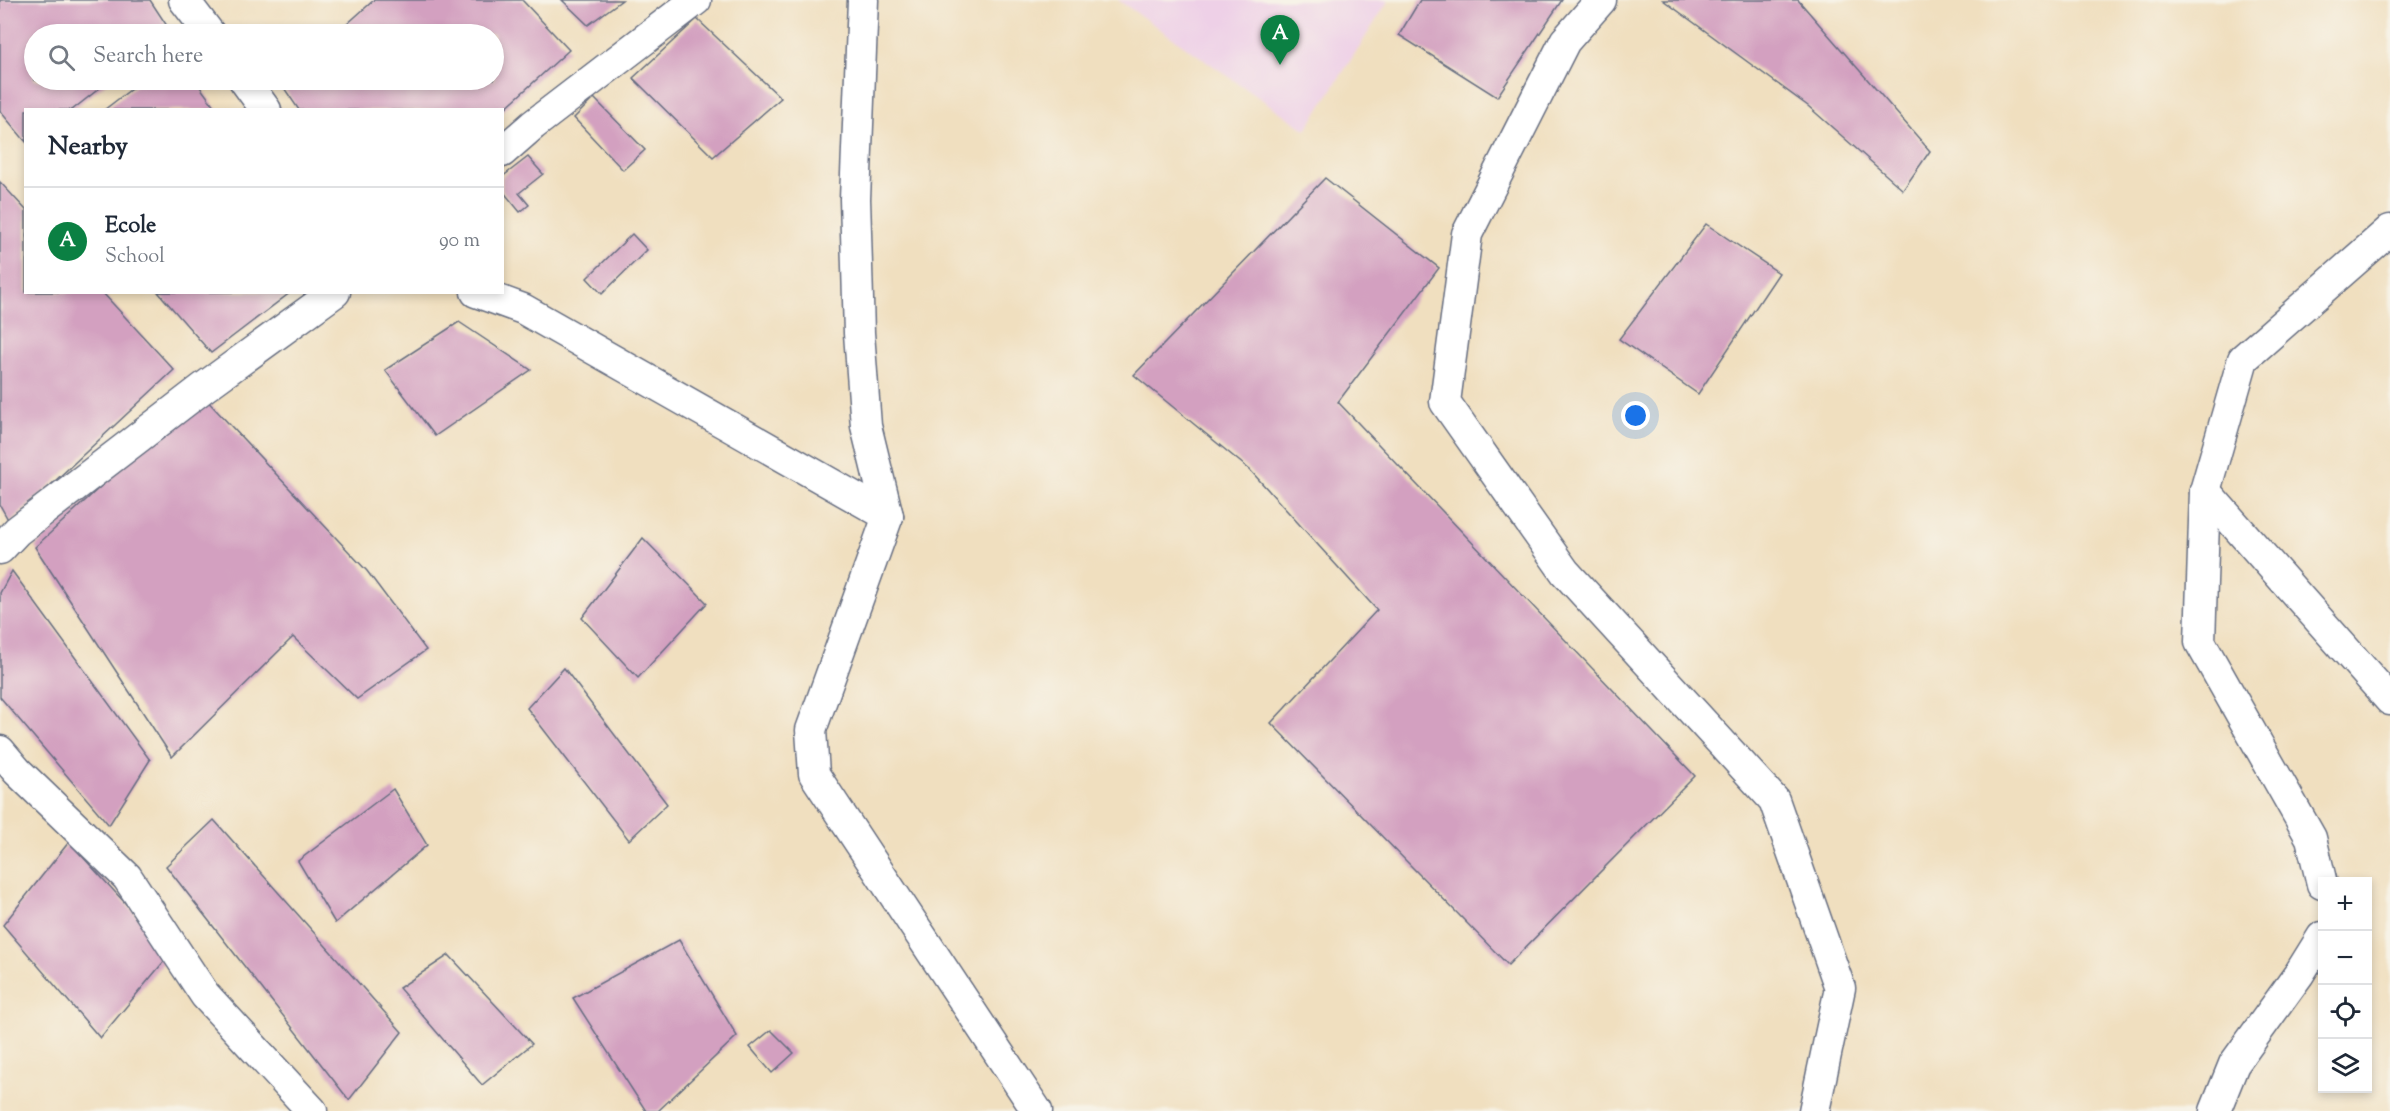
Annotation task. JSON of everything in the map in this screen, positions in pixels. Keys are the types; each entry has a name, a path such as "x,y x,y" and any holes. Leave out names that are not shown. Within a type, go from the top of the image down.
{"street":[{"path":"184,0 202,24"},
{"path":"504,150 533,125 696,0"},
{"path":"862,0 855,199 859,333 866,426 888,516 811,730 814,774 1037,1111"},
{"path":"1601,0 1565,41 1467,234 1445,402 1565,572 1774,800 1840,988 1814,1111"},
{"path":"251,90 265,108"},
{"path":"2320,877 2311,838 2200,642 2205,491 2243,359 2390,230"},
{"path":"0,549 16,531 203,387 332,294"},
{"path":"482,294 523,309 888,516"},
{"path":"2205,491 2390,700"},
{"path":"0,751 16,771 127,877 205,995 312,1111"},
{"path":"2215,1111 2234,1064 2299,974 2318,943"}],"shaded area":[{"path":"1118,0 1389,0 1306,130"}],"building":[{"path":"0,0 150,0 166,24 24,24 24,90 97,90 75,108 24,108 24,140 0,111"},
{"path":"374,0 522,0 569,50 504,109 298,108 285,90 504,90 504,24 347,24"},
{"path":"562,0 622,0 588,25"},
{"path":"1420,0 1562,0 1497,97 1399,35"},
{"path":"1663,0 1798,0 1930,151 1903,190 1808,106"},
{"path":"697,19 781,98 713,157 633,78"},
{"path":"130,90 202,90 216,108 107,108"},
{"path":"594,98 645,150 623,170 574,118"},
{"path":"528,157 543,174 519,193 529,205 520,212 504,192 504,175"},
{"path":"1325,178 1439,268 1338,402 1695,776 1508,965 1271,723 1377,610 1250,470 1134,375"},
{"path":"0,182 24,208 24,294 104,294 174,370 10,523 0,505"},
{"path":"1706,224 1779,273 1698,394 1619,339"},
{"path":"632,234 647,250 602,294 587,278"},
{"path":"160,294 288,294 211,353"},
{"path":"459,322 531,370 435,436 385,370"},
{"path":"201,394 367,571 426,650 357,699 293,637 172,757 35,547"},
{"path":"643,538 707,603 638,678 582,618"},
{"path":"12,571 150,760 109,825 0,697 0,593"},
{"path":"564,668 667,804 629,840 527,708"},
{"path":"393,789 427,845 335,923 298,861"},
{"path":"214,820 402,1032 349,1100 166,866"},
{"path":"69,842 171,953 100,1038 3,925"},
{"path":"679,940 737,1036 658,1111 646,1111 573,998"},
{"path":"449,955 532,1044 482,1085 399,988"},
{"path":"771,1030 794,1053 772,1073 750,1047"}],"place":[{"name":"Ecole","path":"1280,65"}]}
